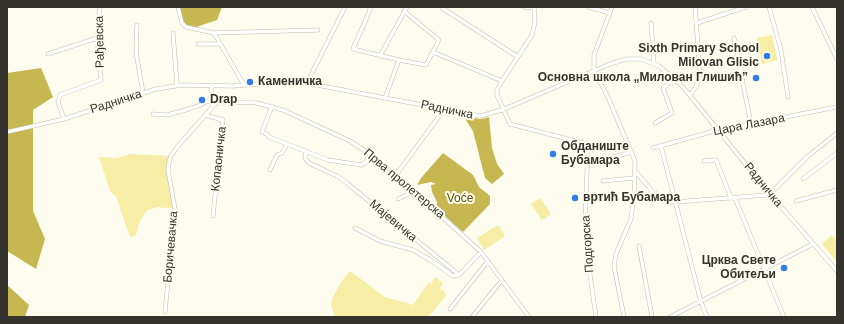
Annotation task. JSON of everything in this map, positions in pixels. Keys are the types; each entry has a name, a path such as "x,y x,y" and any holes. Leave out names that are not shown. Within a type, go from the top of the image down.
{"street":[{"name":"Рађевска","path":"64,118 58,102 60,95 101,80 97,38 100,7"},
{"path":"178,7 182,23 186,28 214,33 318,30"},
{"path":"307,83 345,7"},
{"path":"370,7 353,49 426,66 434,52 438,38 404,11"},
{"path":"380,56 407,7"},
{"path":"502,110 496,93 502,81 532,35 535,22 534,8 524,7"},
{"path":"588,7 610,13"},
{"path":"612,7 594,55 594,71 607,95 632,152 635,171 630,218 616,254 614,266 624,317"},
{"path":"690,95 696,87 700,74 695,7"},
{"path":"696,23 746,7"},
{"path":"769,7 781,50 788,97"},
{"path":"812,7 837,59"},
{"path":"442,8 518,57"},
{"path":"651,22 654,63"},
{"path":"137,25 136,52 143,94"},
{"path":"173,33 177,85"},
{"path":"214,33 244,85"},
{"path":"48,54 97,38"},
{"path":"734,38 751,124"},
{"path":"198,44 220,44"},
{"path":"434,52 502,81"},
{"name":"Радничка","path":"7,132 64,118 177,85 244,85 287,81 307,83 445,108 476,116 502,110 594,71 630,59 641,59 654,63 675,79 690,95 770,194 837,271"},
{"path":"385,98 399,60"},
{"path":"655,123 672,113 663,88 675,79"},
{"path":"212,85 212,99 216,103"},
{"path":"153,114 174,113 198,106 212,99"},
{"name":"Прва пролетерска","path":"216,103 253,102 272,106 345,139 370,154 396,175 481,252 529,317"},
{"name":"Боричевачка","path":"165,312 175,208 168,170 169,162 171,156 216,103"},
{"path":"272,106 262,132 267,134 269,137 328,160 361,165 365,163 370,154"},
{"name":"Цара Лазара","path":"654,148 718,130 837,107"},
{"path":"396,175 445,108"},
{"name":"Подгорска","path":"502,110 510,124 583,142 588,147 586,235 596,317"},
{"name":"Копаоничка","path":"205,115 223,120 213,216"},
{"path":"635,171 652,191 664,199 676,202 770,194 807,157 837,133"},
{"path":"270,170 276,155 282,153 287,144"},
{"path":"661,146 701,302 708,317"},
{"name":"Мајевичка","path":"306,151 305,158 309,163 337,176 348,184 459,275"},
{"path":"587,164 632,152"},
{"path":"803,179 837,152"},
{"path":"704,161 716,160 784,317"},
{"path":"603,181 634,178"},
{"path":"796,201 837,190"},
{"path":"398,199 414,192"},
{"path":"355,228 380,241 404,247 424,256 453,276 459,275 481,252"},
{"path":"670,317 813,244"},
{"path":"423,246 422,250 424,256"},
{"path":"639,246 652,317"},
{"path":"450,309 488,260"},
{"path":"472,317 502,280"}],"shaded area":[{"path":"772,35 777,60 762,64 757,38"},
{"path":"131,154 171,156 168,166 175,209 157,207 146,211 139,223 136,235 130,237 116,196 110,191 99,157 116,158"},
{"path":"540,198 551,214 542,220 531,204"},
{"path":"498,225 505,236 484,250 477,238"},
{"path":"832,235 837,241 837,262 822,244"},
{"path":"350,271 385,297 413,305 429,282 431,284 435,277 443,283 440,288 444,291 446,296 428,317 335,317 331,305 332,299 342,281"}],"green space":[{"path":"180,7 222,7 217,20 196,27 187,26 183,23"},
{"path":"41,68 53,97 33,110 33,211 45,239 36,269 7,251 7,73"},
{"path":"464,117 481,119 489,117 492,148 497,164 504,174 492,184 485,178 473,131"},
{"name":"Voće","path":"443,153 473,175 479,187 490,196 490,204 463,232 436,208 437,202 432,192 431,185 436,184 431,182 417,185 421,178"},
{"path":"7,285 29,305 25,317 7,317"}],"place":[{"name":"Sixth Primary School Milovan Glisic","path":"767,56"},
{"name":"Основна школа „Милован Глишић”","path":"756,78"},
{"name":"Каменичка","path":"250,82"},
{"name":"Drap","path":"202,100"},
{"name":"Обданиште Бубамара","path":"553,154"},
{"name":"вртић Бубамара","path":"575,198"},
{"name":"Црква Свете Обитељи","path":"784,268"}]}
